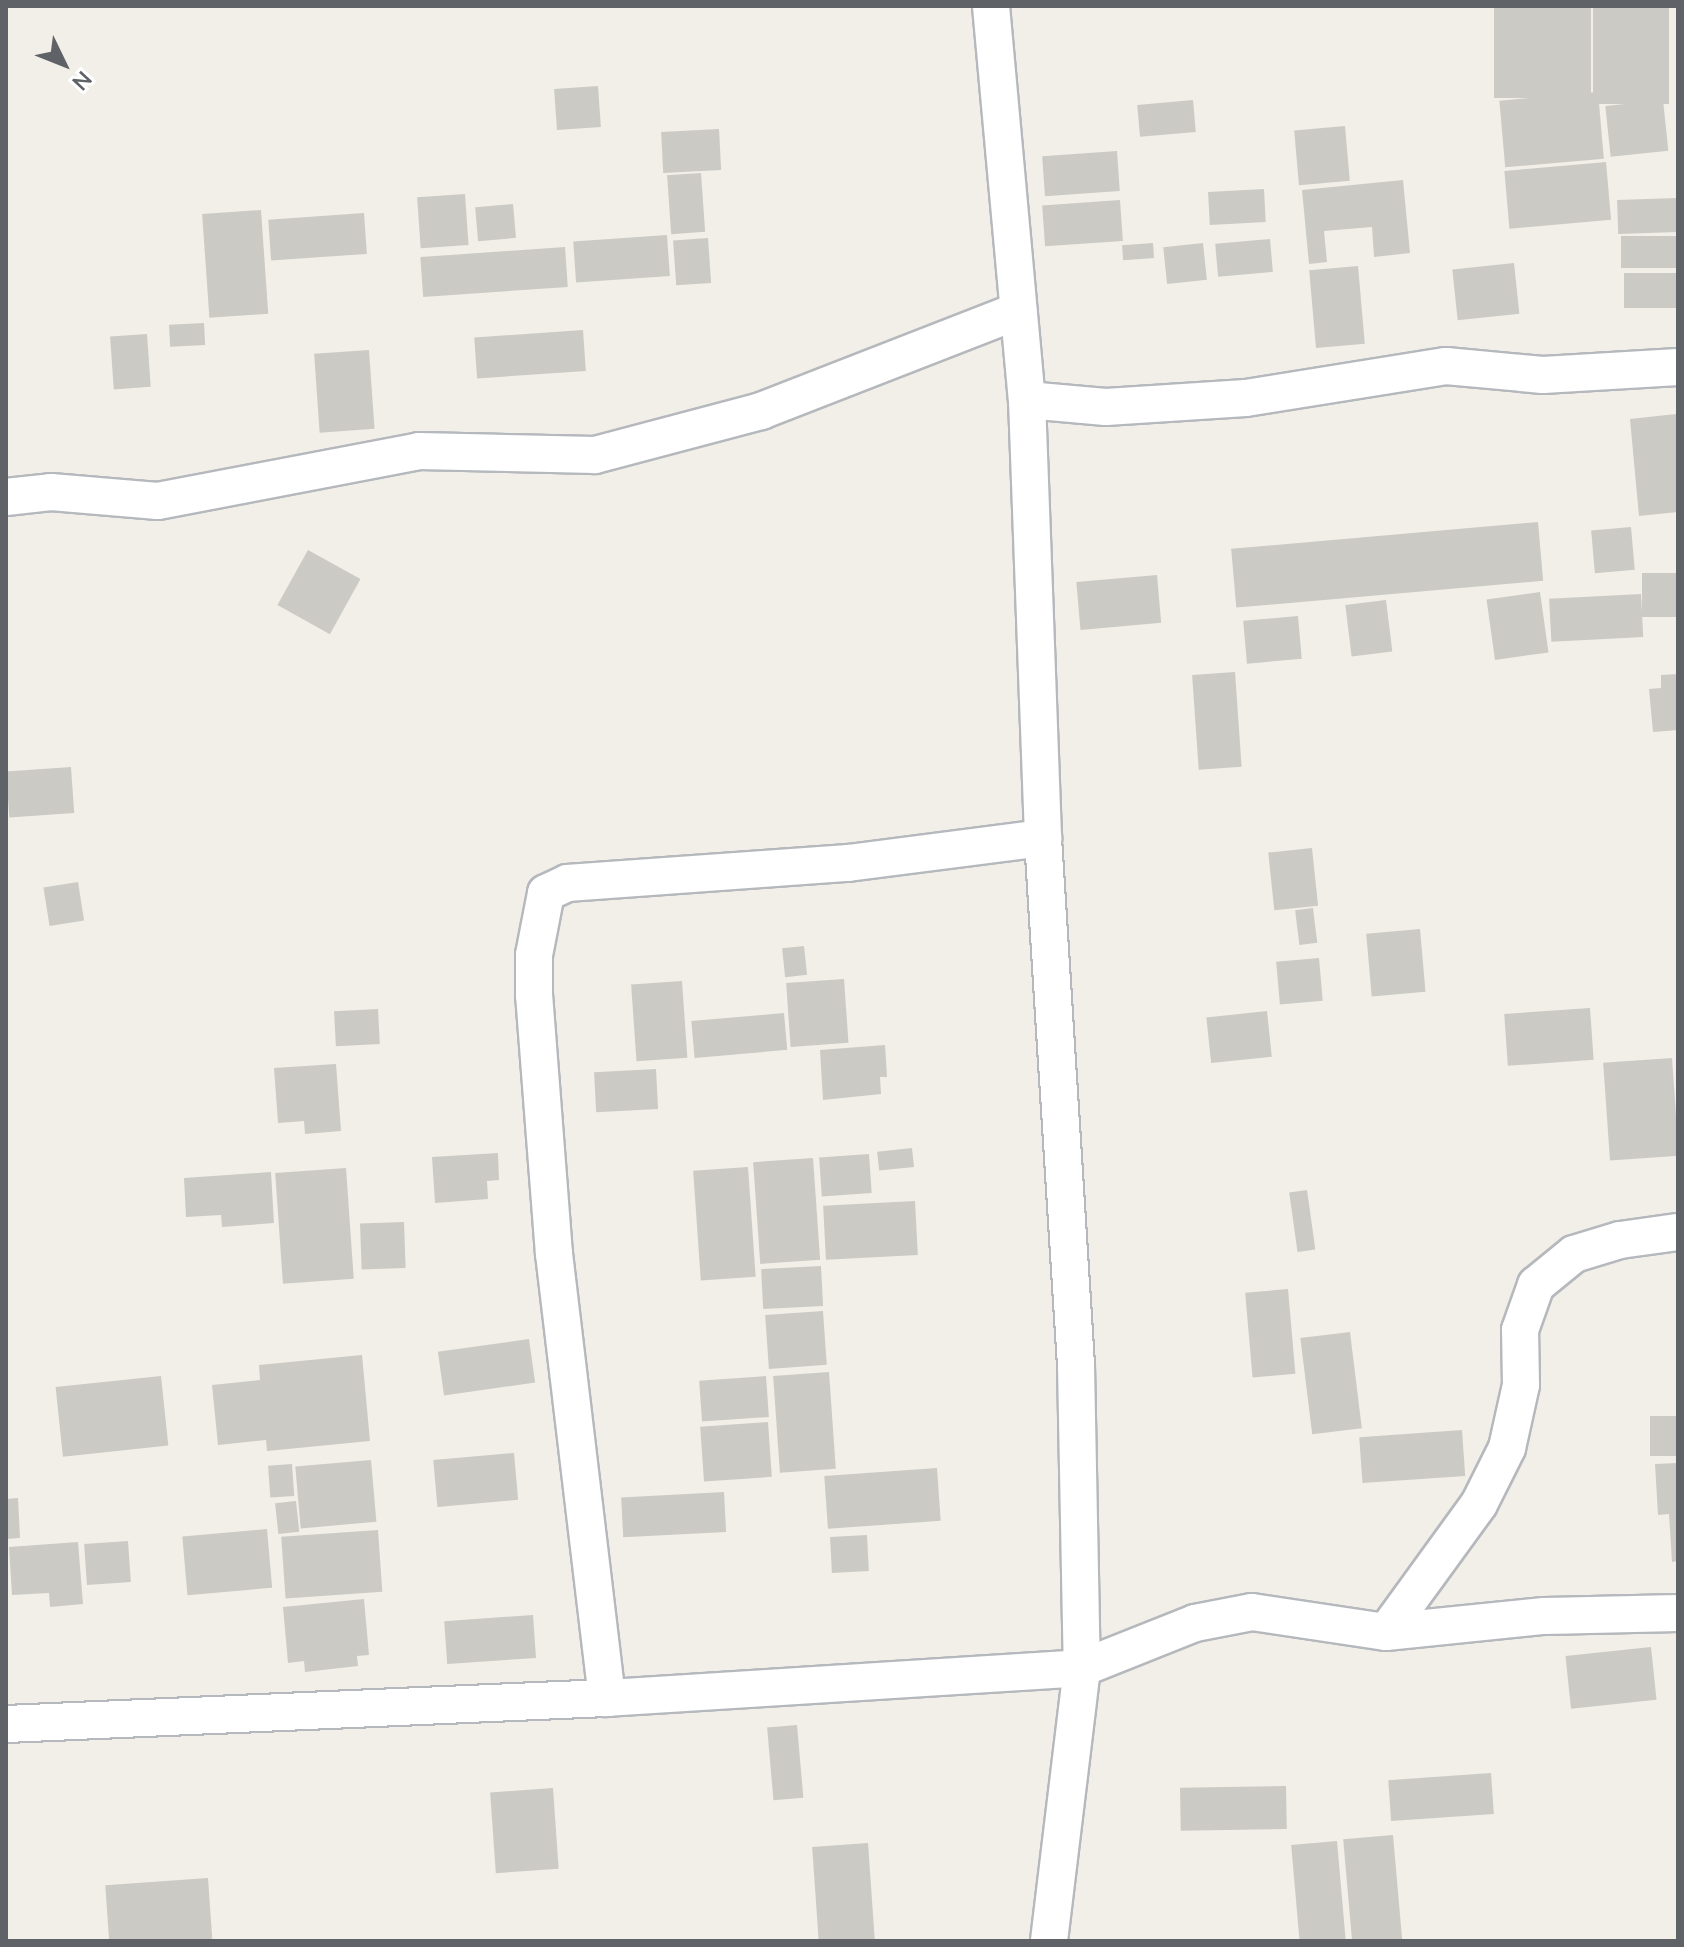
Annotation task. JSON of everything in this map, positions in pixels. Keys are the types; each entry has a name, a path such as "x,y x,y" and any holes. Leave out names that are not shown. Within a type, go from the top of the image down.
{"street":[{"path":"991,6 1027,400 1043,838 1076,1365 1082,1668 1049,1941"},
{"path":"6,497 51,492 158,501 419,451 595,455 761,411 1018,311"},
{"path":"1027,400 1106,407 1246,398 1446,366 1543,375 1678,367"},
{"path":"607,1698 554,1254 538,1056 534,955 546,893 567,883 848,863 1043,838"},
{"path":"1386,1632 1479,1504 1507,1448 1521,1385 1520,1330 1536,1285 1574,1254 1620,1240 1678,1232"},
{"path":"6,1724 607,1698 1082,1668 1195,1623 1252,1612 1386,1632 1544,1616 1678,1613"}],"building":[{"path":"1494,6 1591,6 1591,98 1494,98"},
{"path":"1593,6 1669,6 1669,104 1593,104"},
{"path":"598,86 601,127 557,130 554,89"},
{"path":"1598,92 1604,159 1505,167 1499,101"},
{"path":"1193,100 1196,132 1140,137 1137,105"},
{"path":"1663,100 1668,151 1611,157 1605,106"},
{"path":"1345,126 1350,181 1299,185 1294,130"},
{"path":"719,129 721,170 663,173 661,132"},
{"path":"1117,151 1120,191 1045,196 1042,156"},
{"path":"1606,162 1611,220 1509,229 1504,171"},
{"path":"701,173 705,232 671,234 667,175"},
{"path":"1403,180 1410,253 1374,257 1372,227 1324,231 1327,262 1309,264 1302,190"},
{"path":"1264,189 1266,222 1210,225 1208,192"},
{"path":"465,194 469,245 421,248 417,197"},
{"path":"1677,198 1678,232 1618,234 1617,200"},
{"path":"1120,200 1123,241 1045,246 1042,205"},
{"path":"513,204 516,238 478,241 475,207"},
{"path":"261,210 268,314 209,318 202,214"},
{"path":"364,213 367,254 271,261 268,220"},
{"path":"667,235 670,276 576,282 573,242"},
{"path":"1621,236 1678,236 1678,268 1621,268"},
{"path":"708,238 711,283 676,285 673,240"},
{"path":"1270,239 1273,272 1218,277 1215,244"},
{"path":"1153,243 1154,258 1123,260 1122,245"},
{"path":"1203,243 1207,280 1167,284 1163,247"},
{"path":"565,247 568,287 423,297 420,257"},
{"path":"1514,263 1519,314 1458,320 1452,269"},
{"path":"1358,266 1365,344 1316,348 1309,270"},
{"path":"1624,273 1678,273 1678,308 1624,308"},
{"path":"204,323 205,345 170,347 169,325"},
{"path":"583,330 586,371 477,379 474,338"},
{"path":"147,334 151,387 114,389 110,337"},
{"path":"369,350 375,429 320,433 314,354"},
{"path":"1676,414 1678,512 1639,516 1630,419"},
{"path":"1538,522 1543,581 1236,608 1231,549"},
{"path":"1631,527 1635,570 1595,573 1591,530"},
{"path":"308,550 360,579 330,634 277,605"},
{"path":"1642,573 1678,573 1678,617 1642,617"},
{"path":"1157,575 1161,623 1080,630 1076,582"},
{"path":"1540,592 1548,652 1495,660 1487,600"},
{"path":"1641,594 1643,637 1551,642 1549,599"},
{"path":"1386,600 1392,652 1352,657 1345,605"},
{"path":"1298,616 1302,659 1247,664 1243,621"},
{"path":"1235,672 1242,767 1199,770 1192,675"},
{"path":"1678,674 1678,730 1653,732 1649,689 1661,688 1661,675"},
{"path":"71,767 74,813 9,817 6,772"},
{"path":"1312,848 1318,906 1274,910 1268,853"},
{"path":"78,882 84,921 50,926 43,887"},
{"path":"1313,908 1317,943 1299,945 1295,910"},
{"path":"1420,929 1425,992 1372,996 1366,934"},
{"path":"804,946 807,975 785,977 782,948"},
{"path":"1319,958 1323,1001 1280,1005 1276,962"},
{"path":"844,979 848,1043 791,1047 786,983"},
{"path":"682,981 687,1058 636,1061 631,985"},
{"path":"1590,1008 1594,1060 1508,1066 1504,1014"},
{"path":"378,1009 380,1044 336,1046 334,1011"},
{"path":"1267,1011 1272,1057 1211,1063 1206,1017"},
{"path":"784,1013 787,1050 695,1058 691,1021"},
{"path":"885,1045 887,1077 880,1077 881,1094 823,1100 820,1050"},
{"path":"1672,1058 1678,1156 1610,1161 1603,1063"},
{"path":"336,1064 341,1131 305,1134 304,1121 278,1123 274,1068"},
{"path":"656,1069 658,1109 596,1112 594,1072"},
{"path":"912,1148 914,1167 879,1171 877,1152"},
{"path":"498,1153 499,1180 487,1181 488,1199 435,1203 432,1157"},
{"path":"869,1154 872,1193 822,1196 819,1157"},
{"path":"813,1158 820,1260 760,1264 753,1162"},
{"path":"748,1167 756,1277 701,1281 693,1171"},
{"path":"346,1168 354,1279 283,1284 275,1173"},
{"path":"271,1172 274,1223 222,1227 221,1215 186,1217 184,1178"},
{"path":"1307,1190 1315,1249 1298,1252 1289,1193"},
{"path":"915,1201 918,1255 826,1260 823,1206"},
{"path":"404,1222 406,1268 362,1270 360,1224"},
{"path":"821,1266 823,1306 763,1309 761,1269"},
{"path":"1288,1289 1295,1374 1253,1377 1245,1293"},
{"path":"823,1311 827,1365 769,1369 765,1315"},
{"path":"1350,1332 1362,1428 1312,1434 1300,1338"},
{"path":"529,1339 535,1383 444,1395 438,1352"},
{"path":"362,1355 370,1441 267,1451 266,1440 218,1445 212,1385 260,1380 259,1365"},
{"path":"829,1372 836,1469 780,1473 773,1376"},
{"path":"161,1376 168,1446 63,1457 56,1387"},
{"path":"766,1376 769,1417 702,1422 699,1381"},
{"path":"1650,1416 1678,1416 1678,1456 1650,1456"},
{"path":"768,1422 772,1477 704,1482 700,1427"},
{"path":"1462,1430 1465,1476 1362,1483 1359,1437"},
{"path":"514,1453 518,1500 437,1507 433,1460"},
{"path":"371,1460 376,1522 301,1528 295,1467"},
{"path":"1678,1463 1678,1561 1672,1562 1669,1514 1658,1515 1655,1464"},
{"path":"292,1464 294,1496 270,1498 268,1466"},
{"path":"937,1468 941,1521 828,1529 824,1476"},
{"path":"724,1492 726,1532 623,1537 621,1497"},
{"path":"18,1498 20,1538 6,1539 6,1499"},
{"path":"296,1501 299,1532 278,1534 275,1503"},
{"path":"267,1529 272,1588 187,1595 182,1536"},
{"path":"378,1530 382,1592 286,1599 281,1537"},
{"path":"867,1535 869,1571 832,1573 830,1537"},
{"path":"128,1541 131,1582 87,1585 84,1544"},
{"path":"78,1542 83,1604 50,1607 49,1593 12,1595 9,1547"},
{"path":"364,1599 369,1655 357,1656 358,1666 305,1672 304,1661 288,1663 283,1607"},
{"path":"533,1615 536,1658 447,1664 444,1621"},
{"path":"1651,1647 1657,1700 1571,1709 1565,1656"},
{"path":"797,1725 803,1798 773,1800 767,1728"},
{"path":"1491,1773 1494,1814 1391,1821 1388,1780"},
{"path":"1286,1786 1287,1829 1181,1831 1180,1788"},
{"path":"553,1788 559,1869 496,1873 490,1792"},
{"path":"1393,1835 1402,1941 1352,1941 1343,1839"},
{"path":"1337,1841 1346,1941 1300,1941 1291,1845"},
{"path":"868,1843 875,1941 819,1941 812,1847"},
{"path":"208,1878 212,1939 109,1941 105,1885"}]}
